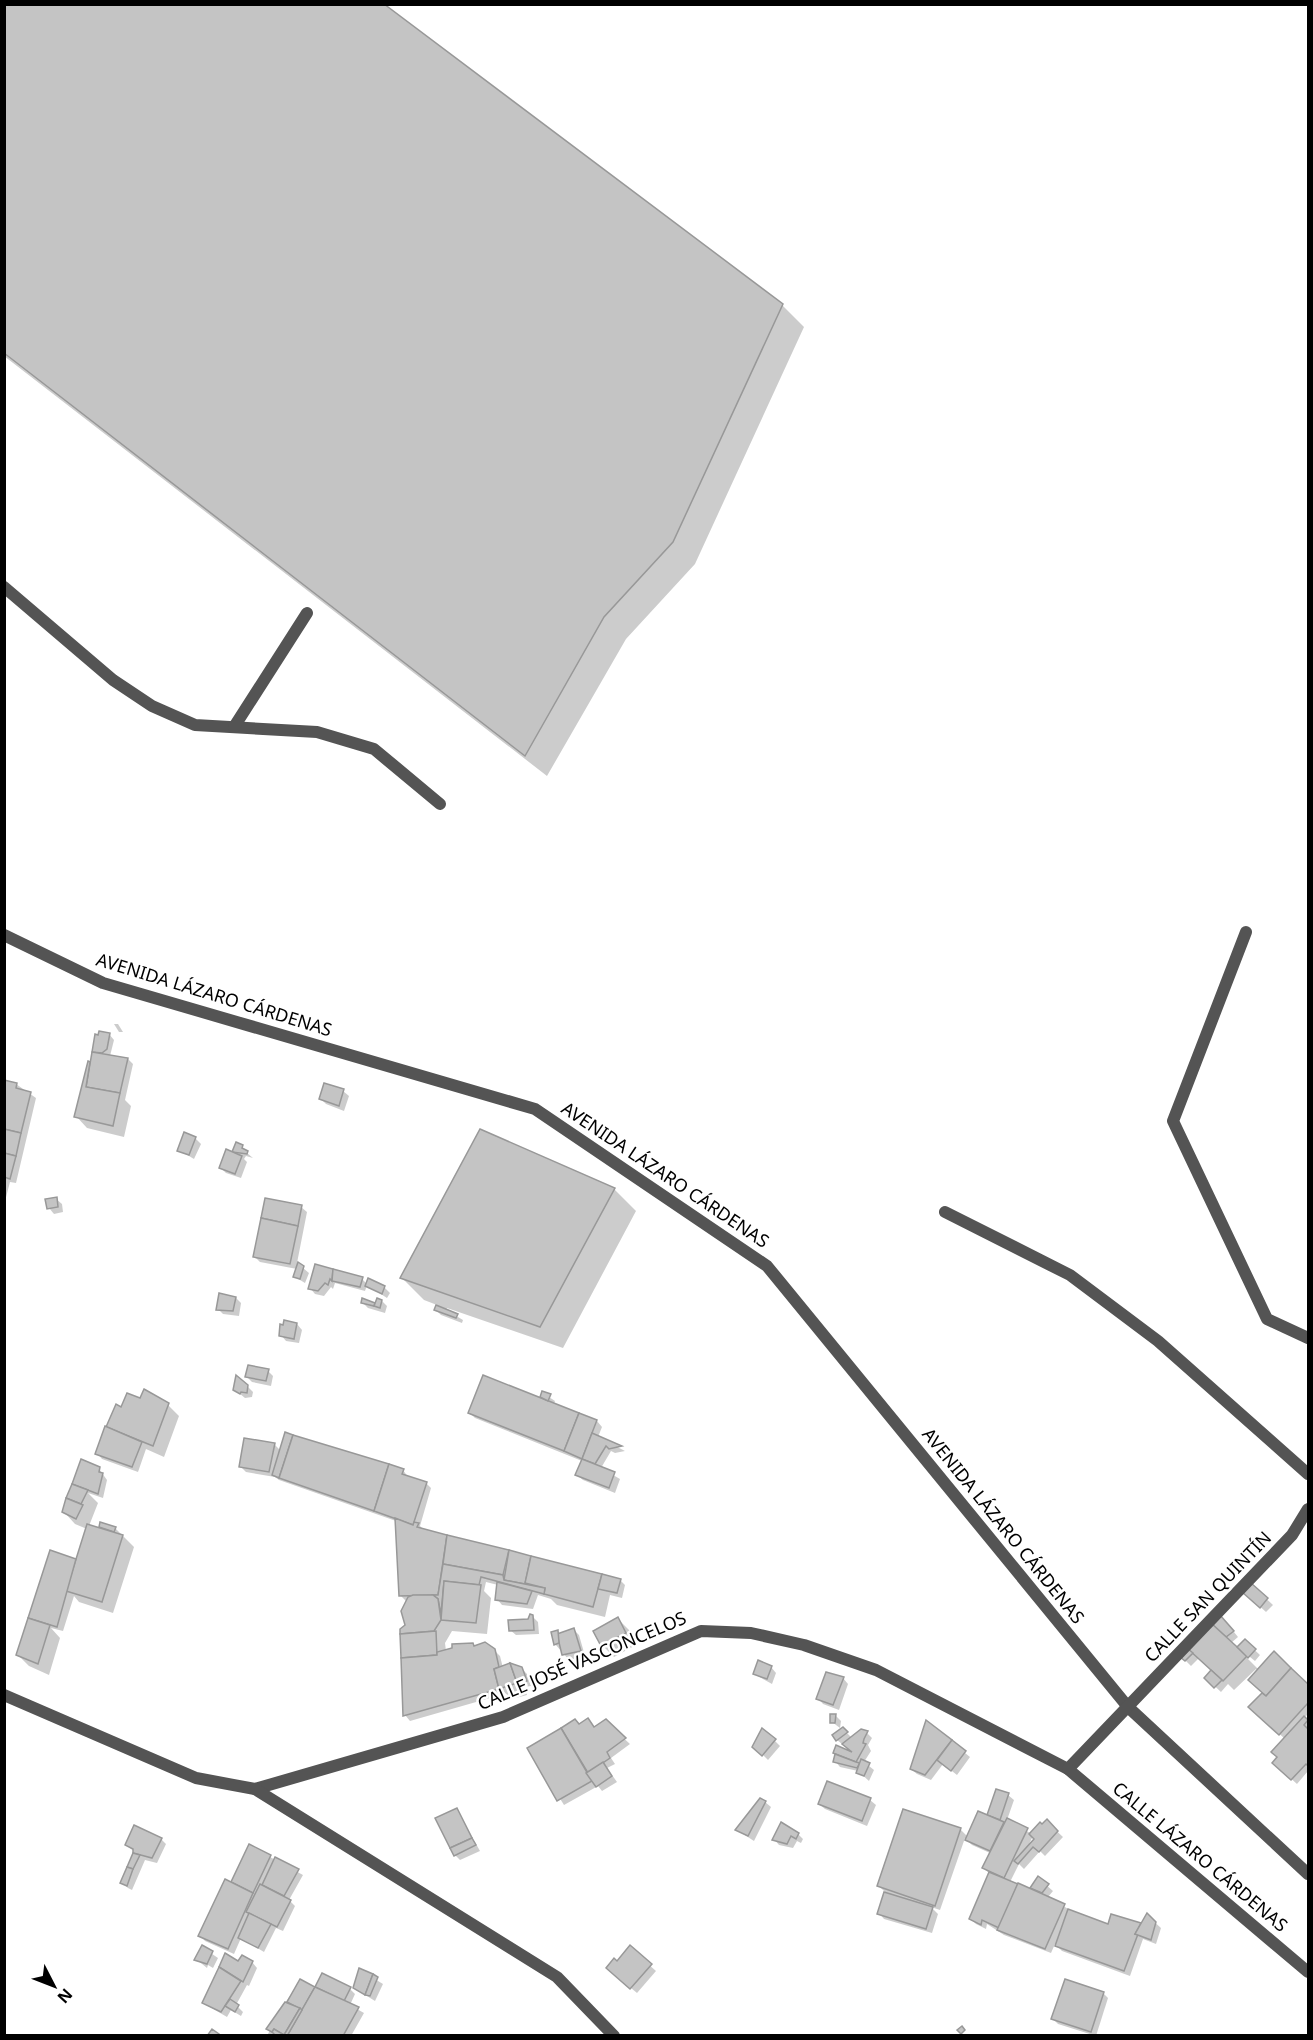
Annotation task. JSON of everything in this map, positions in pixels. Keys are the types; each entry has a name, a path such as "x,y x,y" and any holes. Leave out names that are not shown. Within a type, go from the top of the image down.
{"street":[{"path":"4,587 113,680 152,706 195,724 317,732 374,749 440,804"},
{"path":"234,727 307,613"},
{"path":"1246,932 1173,1121 1267,1319 1308,1338"},
{"name":"AVENIDA LÁZARO CÁRDENAS","path":"4,935 103,983 535,1109 767,1266 1128,1707"},
{"path":"945,1212 1070,1275 1158,1341 1308,1474"},
{"name":"CALLE SAN QUINTÍN","path":"1128,1707 1292,1535 1308,1509"},
{"name":"CALLE JOSÉ VASCONCELOS","path":"255,1789 503,1717 700,1631 751,1633 804,1645 876,1670 1068,1769"},
{"name":"CALLE JOSÉ VASCONCELOS","path":"4,1695 196,1778 255,1789 557,1977 614,2036"},
{"path":"1068,1769 1128,1707 1308,1874"},
{"name":"CALLE LÁZARO CÁRDENAS","path":"1068,1769 1308,1972"}],"building":[{"path":"4,4 384,4 783,304 673,542 604,617 525,756 4,353"},
{"path":"99,1031 110,1033 107,1049 102,1053 92,1052 95,1034 98,1035"},
{"path":"92,1052 128,1058 120,1093 86,1087"},
{"path":"88,1061 90,1062 86,1087 120,1093 113,1126 74,1117"},
{"path":"4,1080 17,1083 16,1088 31,1092 21,1133 4,1129"},
{"path":"324,1083 344,1089 339,1106 319,1099"},
{"path":"4,1129 21,1133 16,1156 4,1153"},
{"path":"480,1129 615,1188 540,1327 400,1278"},
{"path":"184,1132 196,1137 189,1155 177,1151"},
{"path":"236,1142 243,1145 242,1148 248,1151 247,1154 232,1152"},
{"path":"226,1149 242,1156 235,1174 219,1168"},
{"path":"4,1153 16,1156 10,1179 4,1177"},
{"path":"57,1197 58,1207 47,1209 45,1199"},
{"path":"265,1198 302,1205 298,1226 261,1218"},
{"path":"261,1218 298,1226 290,1264 253,1257"},
{"path":"298,1262 304,1266 300,1279 293,1277"},
{"path":"315,1264 333,1269 332,1281 330,1279 328,1285 325,1283 318,1291 308,1289"},
{"path":"333,1269 363,1277 360,1287 332,1281"},
{"path":"368,1278 385,1286 382,1294 365,1286"},
{"path":"219,1293 236,1297 233,1311 216,1310"},
{"path":"362,1298 375,1303 374,1306 361,1303"},
{"path":"377,1298 382,1300 380,1308 374,1306"},
{"path":"436,1305 458,1314 456,1318 434,1310"},
{"path":"284,1320 297,1323 294,1339 279,1336 280,1324 283,1325"},
{"path":"248,1365 269,1369 266,1381 245,1377"},
{"path":"236,1375 248,1385 247,1393 241,1392 240,1394 233,1390"},
{"path":"483,1375 579,1413 564,1451 468,1413"},
{"path":"144,1389 169,1403 153,1446 106,1427 116,1404 121,1407 127,1393 140,1398"},
{"path":"542,1391 551,1394 548,1401 540,1397"},
{"path":"579,1413 597,1420 582,1459 564,1451"},
{"path":"105,1426 142,1442 132,1467 95,1454"},
{"path":"285,1432 293,1435 279,1478 272,1475"},
{"path":"592,1433 622,1446 609,1449 606,1446 595,1464 582,1459"},
{"path":"293,1435 389,1464 374,1511 279,1478"},
{"path":"244,1438 275,1443 269,1472 239,1467"},
{"path":"81,1459 100,1467 99,1472 103,1473 98,1494 72,1484"},
{"path":"582,1459 615,1472 609,1488 575,1475"},
{"path":"389,1464 404,1469 402,1474 427,1482 413,1525 374,1511"},
{"path":"72,1484 88,1490 81,1504 66,1498"},
{"path":"66,1498 83,1505 76,1519 62,1512"},
{"path":"395,1518 413,1525 414,1522 419,1523 417,1527 447,1535 438,1595 399,1596"},
{"path":"100,1522 116,1527 114,1532 99,1527"},
{"path":"87,1524 123,1535 102,1602 66,1591"},
{"path":"447,1535 509,1550 503,1575 443,1564"},
{"path":"50,1550 76,1559 57,1627 28,1618"},
{"path":"509,1550 531,1556 525,1584 504,1580"},
{"path":"531,1556 602,1574 593,1607 544,1594 545,1588 525,1583"},
{"path":"443,1564 503,1575 504,1580 545,1588 544,1594 481,1577 479,1585 444,1581 441,1614 438,1599 433,1595 438,1595"},
{"path":"602,1574 621,1579 617,1593 598,1589"},
{"path":"444,1581 481,1585 476,1623 441,1620"},
{"path":"497,1582 532,1591 527,1604 495,1600"},
{"path":"1251,1583 1268,1598 1260,1608 1242,1592"},
{"path":"433,1595 438,1599 441,1620 434,1631 400,1634 400,1629 405,1625 401,1611 408,1597"},
{"path":"530,1614 533,1615 534,1630 509,1631 508,1620 528,1619"},
{"path":"1220,1615 1234,1631 1226,1637 1212,1624"},
{"path":"618,1617 626,1633 601,1646 593,1631"},
{"path":"28,1618 50,1625 38,1664 16,1655"},
{"path":"1212,1624 1247,1656 1223,1681 1188,1649"},
{"path":"574,1628 581,1651 562,1655 557,1634"},
{"path":"558,1630 559,1643 554,1645 551,1632"},
{"path":"436,1631 437,1655 401,1658 400,1634"},
{"path":"1245,1639 1256,1649 1248,1658 1237,1647"},
{"path":"485,1642 495,1649 499,1667 494,1669 499,1689 403,1716 401,1658 437,1655 437,1652 452,1648 452,1644 473,1643 474,1646"},
{"path":"1188,1649 1193,1653 1185,1661 1180,1657"},
{"path":"1274,1651 1291,1668 1266,1696 1248,1680"},
{"path":"758,1660 772,1666 767,1679 753,1674"},
{"path":"510,1663 517,1683 499,1689 494,1669"},
{"path":"510,1663 522,1667 527,1681 517,1683"},
{"path":"1291,1668 1308,1684 1308,1703 1279,1735 1248,1707 1262,1693 1266,1696"},
{"path":"1211,1670 1222,1680 1214,1688 1204,1678"},
{"path":"826,1672 844,1677 833,1705 816,1699"},
{"path":"830,1714 836,1714 835,1723 830,1723"},
{"path":"1304,1716 1308,1720 1304,1725 1308,1729 1308,1766 1306,1764 1291,1780 1272,1763 1277,1757 1271,1752"},
{"path":"588,1718 594,1727 606,1719 626,1738 607,1752 610,1758 588,1773 561,1728 575,1719 579,1724"},
{"path":"926,1720 952,1740 925,1775 910,1769"},
{"path":"843,1727 848,1732 836,1741 832,1735"},
{"path":"561,1728 592,1781 557,1801 527,1748"},
{"path":"762,1728 776,1739 762,1756 752,1747"},
{"path":"861,1729 868,1731 863,1743 866,1744 856,1762 833,1753 836,1745 852,1752 842,1744"},
{"path":"952,1740 966,1751 951,1771 937,1760"},
{"path":"835,1754 860,1763 857,1768 833,1762"},
{"path":"861,1759 870,1763 864,1776 856,1773"},
{"path":"603,1762 612,1776 596,1787 586,1773"},
{"path":"827,1781 871,1798 862,1821 818,1804"},
{"path":"996,1789 1009,1793 1000,1820 987,1815"},
{"path":"760,1798 766,1801 748,1836 735,1830"},
{"path":"457,1808 472,1838 450,1848 435,1818"},
{"path":"903,1809 961,1828 935,1906 877,1886"},
{"path":"978,1811 1004,1822 990,1851 965,1840"},
{"path":"1007,1818 1028,1828 1004,1878 982,1868"},
{"path":"1047,1819 1058,1831 1039,1852 1033,1847 1018,1864 1014,1861 1034,1839 1029,1834 1040,1822 1042,1824"},
{"path":"781,1822 799,1833 796,1839 791,1836 787,1844 772,1840"},
{"path":"134,1825 162,1838 152,1858 133,1853 133,1849 125,1845"},
{"path":"472,1838 476,1845 454,1856 450,1848"},
{"path":"249,1844 271,1855 253,1893 231,1882"},
{"path":"133,1853 140,1855 133,1869 127,1867"},
{"path":"275,1857 299,1869 284,1896 262,1885"},
{"path":"127,1867 133,1869 127,1886 120,1883"},
{"path":"989,1872 1018,1884 999,1928 982,1920 981,1925 969,1919"},
{"path":"1038,1876 1049,1884 1042,1893 1030,1888"},
{"path":"225,1879 253,1893 228,1949 198,1936"},
{"path":"1018,1883 1065,1904 1045,1949 997,1930"},
{"path":"260,1884 291,1900 277,1927 246,1912"},
{"path":"884,1892 933,1907 926,1929 877,1914"},
{"path":"1068,1909 1108,1924 1111,1914 1141,1923 1135,1934 1138,1934 1124,1971 1055,1946"},
{"path":"249,1913 271,1924 258,1948 238,1938"},
{"path":"1147,1913 1156,1922 1151,1940 1135,1934"},
{"path":"202,1945 213,1951 207,1964 194,1960"},
{"path":"630,1945 652,1964 630,1989 606,1968 614,1958 617,1961"},
{"path":"225,1953 238,1961 242,1955 253,1961 243,1982 219,1967"},
{"path":"219,1967 241,1981 221,2012 202,2003"},
{"path":"359,1968 373,1974 365,1995 353,1988"},
{"path":"322,1973 351,1987 344,2001 315,1987"},
{"path":"373,1974 378,1977 370,1996 365,1995"},
{"path":"300,1979 315,1987 302,2010 287,2002"},
{"path":"1065,1979 1104,1992 1091,2032 1051,2019"},
{"path":"315,1987 359,2007 343,2036 287,2036"},
{"path":"230,1999 239,2005 235,2012 225,2006"},
{"path":"285,2002 300,2008 284,2035 274,2029 272,2032 266,2029"},
{"path":"300,2008 302,2010 287,2036 276,2036 272,2032 274,2029 284,2035"},
{"path":"962,2026 965,2030 961,2034 957,2030"},
{"path":"212,2029 219,2034 218,2036 207,2036"}]}
